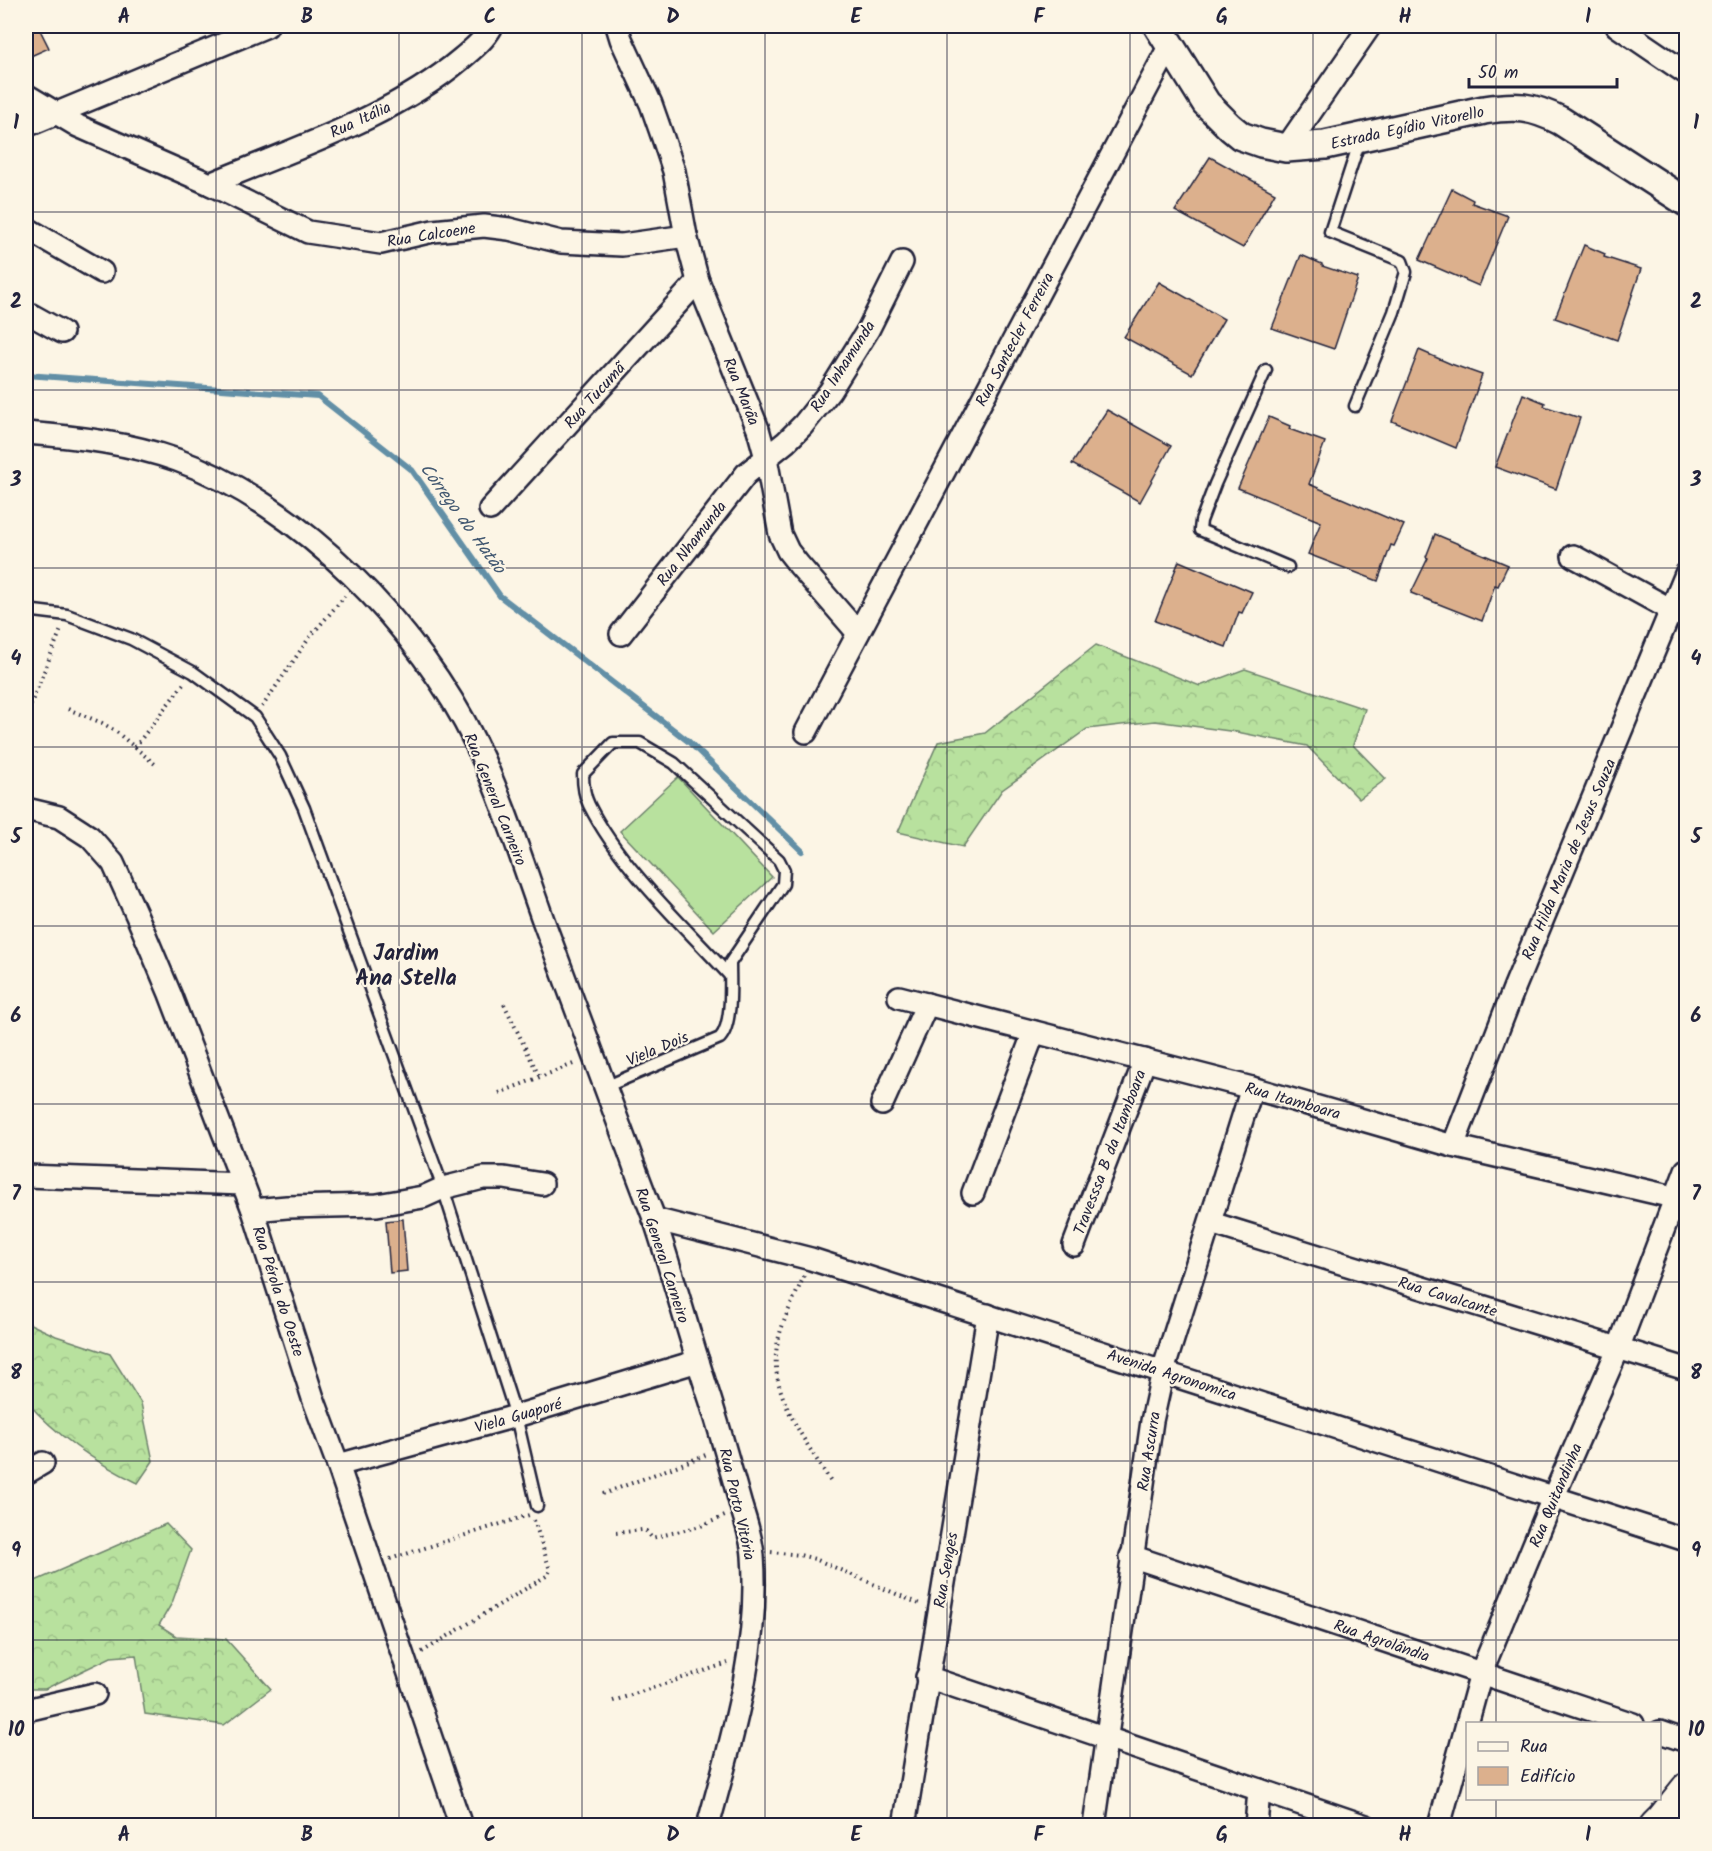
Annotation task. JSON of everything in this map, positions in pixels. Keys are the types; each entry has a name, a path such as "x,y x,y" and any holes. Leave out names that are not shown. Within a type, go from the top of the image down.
{"main road":[{"path":"1655,1826 1686,1789"}],"street":[{"path":"26,126 267,26"},
{"name":"Rua Itália","path":"210,184 340,130 400,100 444,73 482,40 492,26"},
{"name":"Rua Marãa","path":"617,26 651,104 674,171 686,236 698,281 758,429 766,458 780,534 789,551 858,633"},
{"path":"1286,148 1370,26"},
{"path":"1617,26 1686,73"},
{"name":"Estrada Egídio Vitorello","path":"1164,35 1206,103 1241,136 1261,143 1286,148 1325,145 1505,106 1526,107 1541,111 1560,122 1686,202"},
{"name":"Rua Santecler Ferreira","path":"858,633 1164,35"},
{"name":"Rua Calcoene","path":"26,95 54,114 210,184 308,232 381,243 433,231 483,226 509,229 561,242 622,245 686,236"},
{"path":"26,228 102,272"},
{"name":"Rua Inhamunda","path":"766,458 803,425 830,391 868,330 902,262"},
{"name":"Rua Tucumã","path":"490,509 698,281"},
{"path":"26,312 62,332"},
{"name":"Rua General Carneiro","path":"26,433 81,438 126,446 174,459 203,470 277,512 357,581 424,656 477,746 511,832 654,1219 698,1361"},
{"name":"Rua Nhamunda","path":"621,634 735,487 746,474 766,458"},
{"path":"1573,556 1679,613"},
{"name":"Rua Hilda Maria de Jesus Souza","path":"1453,1146 1515,987 1679,613 1686,574"},
{"path":"806,732 858,633"},
{"name":"Rua Pérola do Oeste","path":"26,809 59,817 76,827 90,837 113,863 170,994 253,1210 313,1398 461,1826"},
{"name":"Rua Itamboara","path":"899,997 1252,1088 1453,1146 1681,1199"},
{"path":"882,1104 927,1004"},
{"path":"974,1193 1034,1032"},
{"name":"Travesssa B da Itamboara","path":"1074,1245 1144,1060"},
{"name":"Rua Ascurra","path":"1094,1826 1152,1421 1163,1371 1252,1088"},
{"name":"Rua Quitandinha","path":"1468,1722 1481,1673 1681,1199 1686,1170"},
{"path":"26,1176 243,1184"},
{"path":"253,1210 377,1205 423,1197 443,1188 483,1178 504,1178 542,1184"},
{"name":"Avenida Agronomica","path":"654,1219 812,1259 1686,1540"},
{"name":"Rua Cavalcante","path":"1211,1223 1686,1369"},
{"name":"Rua Senges","path":"904,1826 988,1315"},
{"name":"Viela Guaporé","path":"338,1465 516,1416 698,1361"},
{"name":"Rua Porto Vitória","path":"698,1361 725,1447 753,1550 754,1595 749,1657 727,1758 708,1826"},
{"name":"Rua Agrolândia","path":"1131,1556 1627,1722"},
{"path":"927,1677 1366,1826"},
{"path":"26,1710 95,1694"},
{"name":"Rua Quitandinha","path":"1439,1826 1466,1728"},
{"path":"1661,1733 1686,1741"},
{"path":"1256,1826 1259,1790"}],"lane":[{"path":"1355,406 1394,312 1406,272 1402,261 1330,232 1361,137"},
{"path":"1266,370 1215,484 1201,521 1200,530 1288,567"},
{"path":"26,610 67,615 131,639 193,672 255,717 280,756 304,808 443,1188 516,1416 537,1506"},
{"path":"640,742 674,763 779,860 784,870 783,884 730,963 730,976 622,858 589,805 584,789 583,774 613,743 640,742"},
{"name":"Viela Dois","path":"605,1087 720,1038 727,1024 730,976"}],"path":[{"path":"255,717 309,638 357,581"},
{"path":"26,716 67,615"},
{"path":"135,747 193,672"},
{"path":"68,709 102,723 156,765"},
{"path":"504,1004 539,1076"},
{"path":"499,1093 594,1056"},
{"path":"812,1259 785,1319 776,1354 778,1389 832,1484"},
{"path":"603,1494 725,1447"},
{"path":"616,1533 642,1530 652,1538 701,1526 742,1509"},
{"path":"372,1565 532,1514 550,1570 548,1575 405,1663"},
{"path":"753,1550 800,1555 815,1559 938,1612"},
{"path":"613,1701 749,1657"}],"green space":[{"path":"1096,645 1200,686 1245,669 1365,709 1353,745 1386,779 1359,799 1307,746 1237,732 1155,721 1087,729 1002,790 963,847 898,832 938,742 985,733"},
{"path":"678,777 772,877 714,931 620,831"},
{"path":"26,1322 56,1336 110,1354 141,1403 153,1461 138,1483 78,1448 26,1401"},
{"path":"166,1524 191,1550 172,1603 159,1625 176,1636 226,1639 271,1689 224,1725 145,1714 136,1655 111,1657 45,1689 26,1689 26,1585"}],"building":[{"path":"26,26 38,26 49,48 26,58"},
{"path":"1210,157 1275,193 1243,248 1175,211"},
{"path":"1452,189 1473,200 1472,203 1508,216 1479,286 1419,260"},
{"path":"1584,245 1605,254 1604,257 1641,269 1617,340 1555,318"},
{"path":"1301,255 1322,266 1358,278 1334,349 1272,328"},
{"path":"1159,282 1224,319 1192,374 1124,337"},
{"path":"1419,350 1482,375 1456,448 1392,421"},
{"path":"1523,394 1545,403 1544,406 1580,418 1556,489 1495,467"},
{"path":"1107,410 1171,446 1140,502 1072,464"},
{"path":"1269,417 1290,426 1289,429 1325,442 1309,484 1404,525 1394,546 1391,545 1378,581 1308,554 1321,522 1238,488"},
{"path":"1435,534 1508,565 1498,586 1495,585 1482,621 1411,593 1428,558 1426,557"},
{"path":"1179,561 1252,592 1242,613 1239,612 1226,647 1155,621"},
{"path":"403,1219 407,1271 390,1273 386,1221"}],"waterway":[{"name":"Córrego do Hatão","path":"26,375 318,396 412,470 500,596 688,741 802,851"}],"district":[{"name":"Jardim Ana Stella","path":"406,964"}]}
